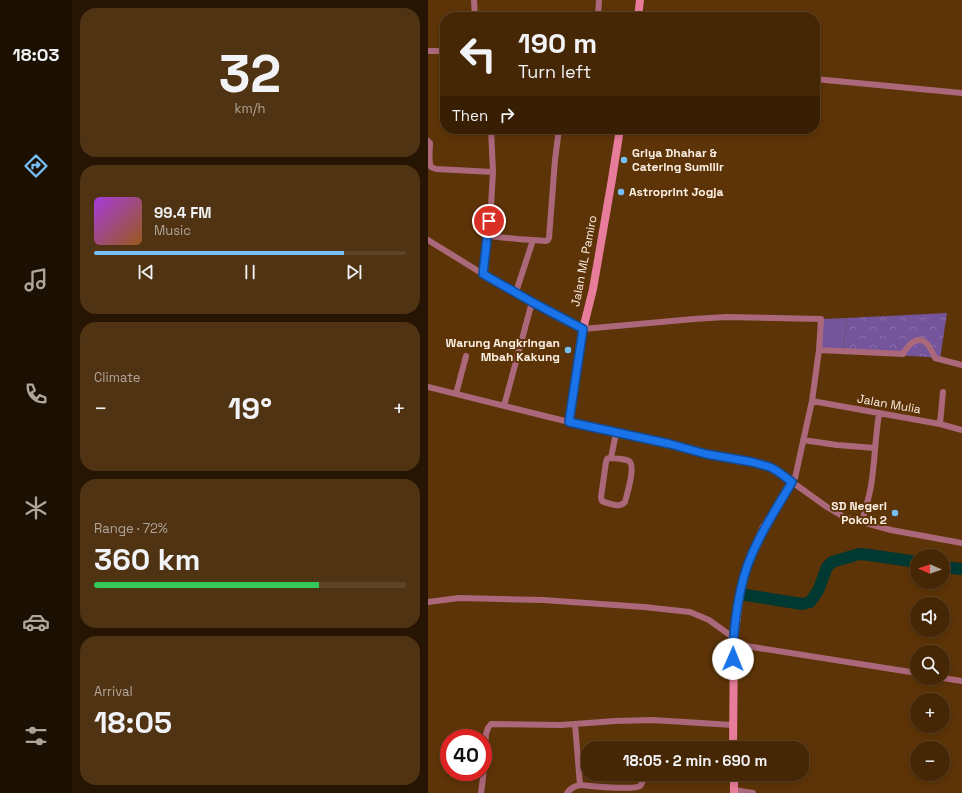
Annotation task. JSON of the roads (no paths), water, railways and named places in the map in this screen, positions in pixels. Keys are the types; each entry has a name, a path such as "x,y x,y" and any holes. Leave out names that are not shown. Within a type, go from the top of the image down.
{"street":[{"path":"474,0 475,12"},
{"path":"598,12 599,0"},
{"path":"639,12 640,0"},
{"path":"428,51 440,51"},
{"path":"820,80 962,94"},
{"path":"483,274 491,206 491,134"},
{"path":"488,236 547,241 549,238 559,134"},
{"name":"Jalan ML Pamiro","path":"569,422 583,329 593,289 618,134"},
{"path":"428,141 430,143 428,157 431,168 492,172"},
{"path":"428,240 483,274 583,329 726,317 821,320 819,350 812,401 795,478 764,527 745,571 740,595 734,641 733,741"},
{"path":"516,292 533,240"},
{"path":"504,406 532,302"},
{"path":"819,350 903,354 914,341 922,341 929,346 936,358 962,365"},
{"path":"456,394 466,356"},
{"path":"428,387 616,433 770,467 827,507 844,517 891,530 962,543"},
{"path":"940,424 943,392"},
{"name":"Jalan Mulia","path":"812,401 940,424 962,430"},
{"path":"862,522 871,488 879,414"},
{"path":"611,458 628,461 632,466 625,502 624,504 620,505 604,502 601,494 606,462 607,459 611,458 616,433"},
{"path":"803,440 837,445 875,448"},
{"path":"428,602 459,598 543,600 644,607 690,612 709,620 734,641 910,672"},
{"path":"950,679 962,681"},
{"path":"481,793 486,734 490,724 561,725 652,720 733,725"},
{"path":"575,724 580,785"},
{"path":"567,793 576,785 613,790 639,786 643,781"},
{"path":"734,781 734,792 753,793"}],"waterway":[{"path":"746,595 802,604 810,602 818,591 827,567 832,562 859,554 910,561"},
{"path":"950,568 962,569"}],"place":[{"name":"Griya Dhahar & Catering Sumilir","path":"624,160"},
{"name":"Astroprint Jogja","path":"621,192"},
{"name":"Warung Angkringan Mbah Kakung","path":"568,350"},
{"name":"SD Negeri Pokoh 2","path":"895,513"}]}
